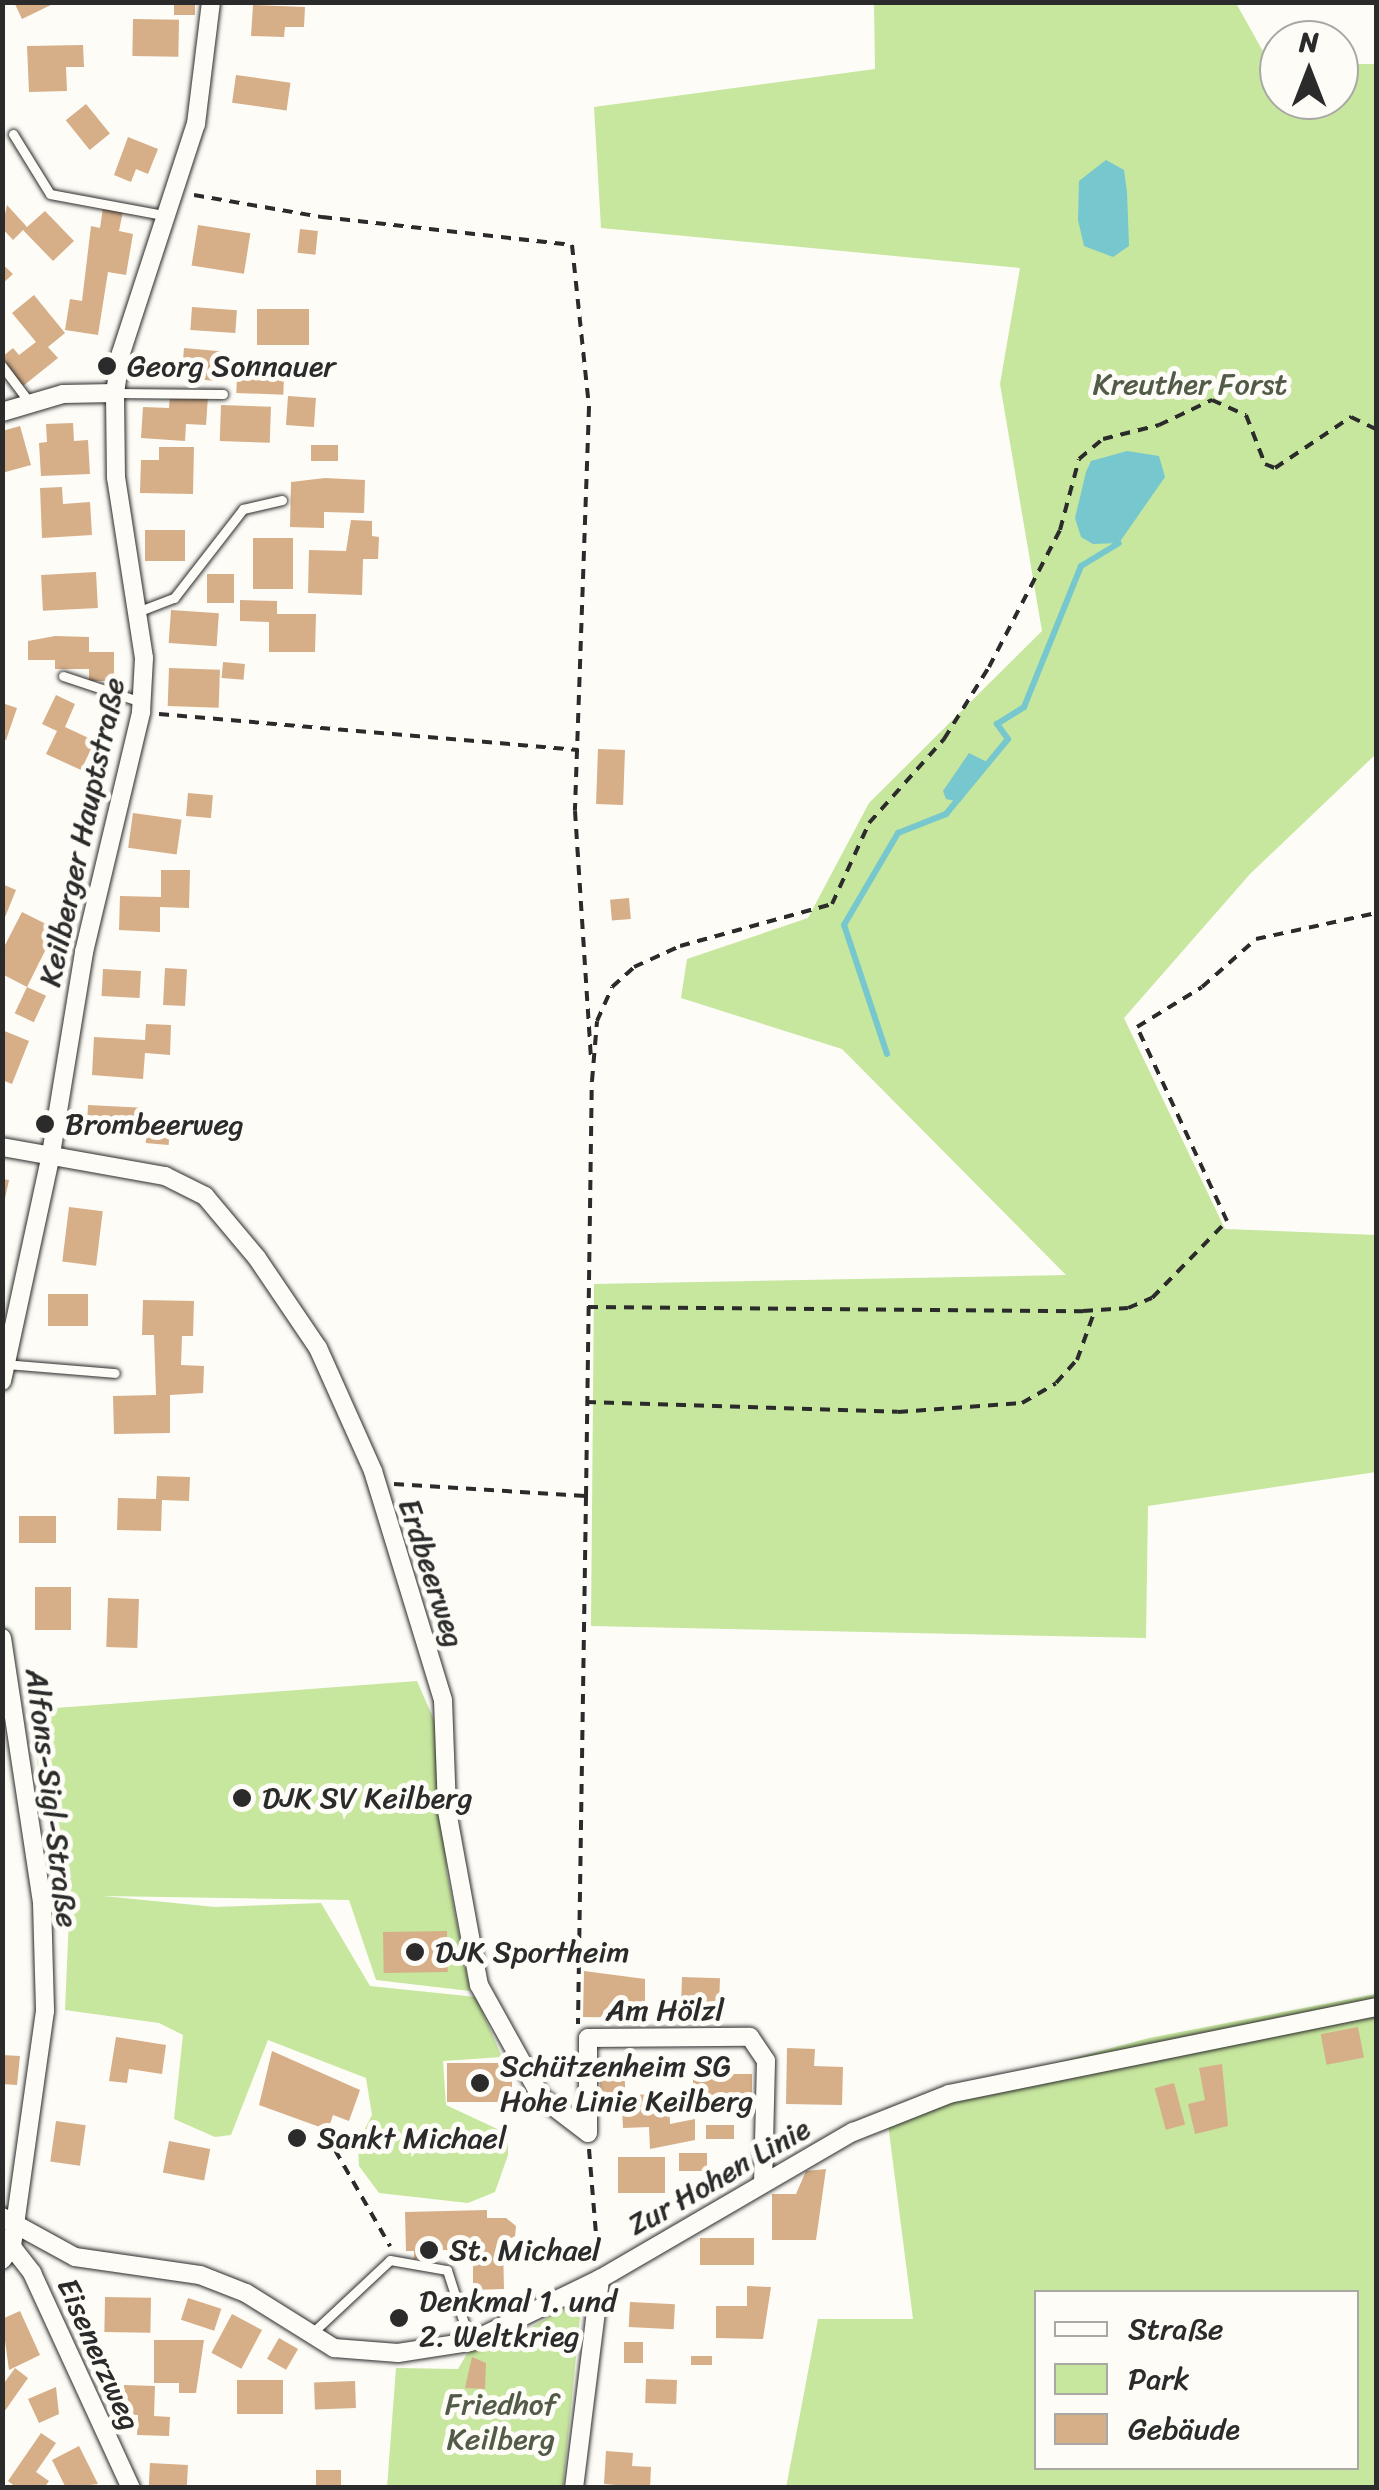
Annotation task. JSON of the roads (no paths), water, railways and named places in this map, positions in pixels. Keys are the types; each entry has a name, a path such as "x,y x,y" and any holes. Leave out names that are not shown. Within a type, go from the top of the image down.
{"street":[{"name":"Keilberger Hauptstraße","path":"4,1373 51,1154 84,952 142,707 137,612 116,478 115,393 163,216 196,124 212,2"},
{"path":"2,412 63,394 115,393"},
{"path":"2,1147 51,1154"},
{"name":"Erdbeerweg","path":"51,1154 165,1176 205,1196 258,1258 318,1348 374,1482 443,1700 447,1810 479,1984 541,2097 588,2133"},
{"name":"Alfons-Sigl-Straße","path":"2,1638 42,1902 45,2010 7,2220 7,2254"},
{"name":"Zur Hohen Linie","path":"7,2220 74,2257 200,2275 246,2293 334,2348 398,2353 470,2342 600,2279 763,2180 853,2132 949,2094 1376,2007"},
{"name":"Am Hölzl","path":"588,2133 588,2038 750,2037 766,2061 763,2180"},
{"name":"Eisenerzweg","path":"7,2254 32,2273 130,2488"},
{"path":"574,2488 600,2279"}],"lane":[{"path":"13,134 50,194 163,216"},
{"path":"2,366 30,403"},
{"path":"115,393 223,394"},
{"path":"137,612 174,598 243,510 282,500"},
{"path":"63,676 142,707"},
{"path":"4,1373 115,1373"},
{"path":"310,2334 390,2260 447,2270 470,2342"}],"water":[{"path":"1106,160 1124,170 1127,192 1129,246 1113,257 1084,246 1078,220 1079,181"},
{"path":"1127,451 1159,456 1165,477 1119,543 1093,544 1081,537 1075,518 1086,472 1091,461"},
{"path":"969,753 989,763 960,802 946,799 943,791"}],"waterway":[{"path":"887,1054 844,925 898,833 946,814 1008,739 997,724 1024,707 1081,566 1119,543"}],"place":[{"name":"Georg Sonnauer","path":"107,366"},
{"name":"Brombeerweg","path":"45,1124"},
{"name":"DJK SV Keilberg","path":"242,1798"},
{"name":"DJK Sportheim","path":"415,1952"},
{"name":"Schützenheim SG Hohe Linie Keilberg","path":"480,2083"},
{"name":"Sankt Michael","path":"297,2138"},
{"name":"St. Michael","path":"429,2250"},
{"name":"Denkmal 1. und 2. Weltkrieg","path":"399,2318"}],"park label":[{"name":"Kreuther Forst","path":"1190,384"},
{"name":"Friedhof Keilberg","path":"501,2421"}]}
